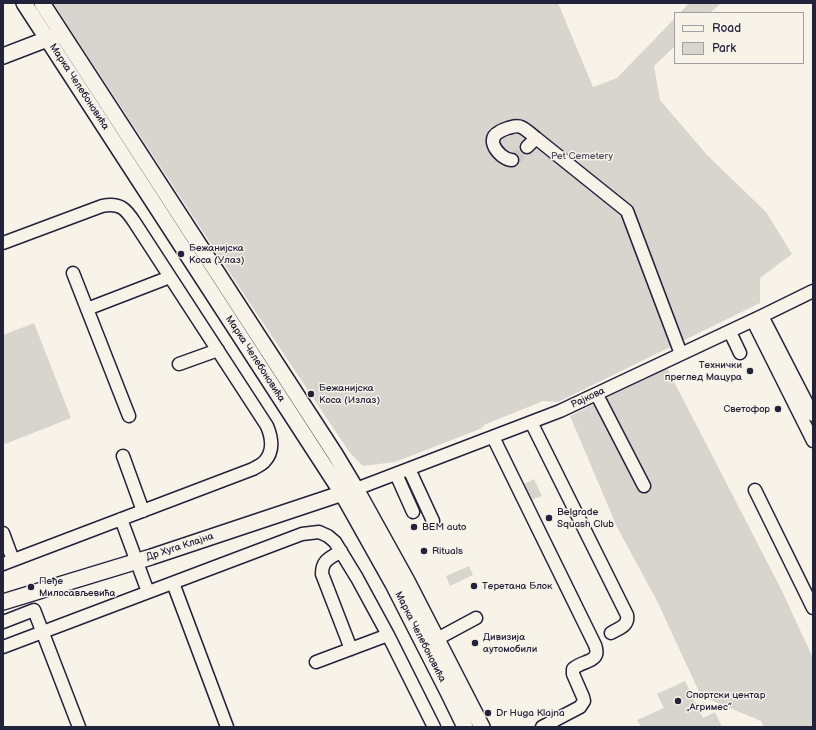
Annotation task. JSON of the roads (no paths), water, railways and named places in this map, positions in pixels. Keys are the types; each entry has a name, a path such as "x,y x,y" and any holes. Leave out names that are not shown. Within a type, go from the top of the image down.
{"main road":[{"name":"Марка Челебоновића","path":"24,3 342,493 396,591 465,727"},
{"name":"Марка Челебоновића","path":"42,3 356,488 407,582 482,727"},
{"path":"3,56 62,34"},
{"name":"Др Хуга Клајна","path":"3,602 137,562 356,488"}],"street":[{"path":"512,160 506,159 496,151 493,142 496,134 500,131 517,126 525,129 627,211 681,354"},
{"path":"527,147 536,138"},
{"path":"3,243 102,206 109,204 121,206 130,216 218,350 267,426 272,440 269,455 264,462 253,469 8,562 3,533"},
{"path":"72,273 129,416"},
{"path":"86,309 170,277"},
{"name":"Рајкова","path":"356,488 492,438 560,411 730,332 813,291"},
{"path":"757,319 813,415"},
{"path":"757,319 813,441"},
{"path":"730,332 740,352"},
{"path":"179,364 218,350"},
{"path":"597,394 644,486"},
{"path":"531,422 628,615 627,623 611,633"},
{"path":"492,438 597,651 597,654 592,659 575,666 573,669 572,674 584,701 580,707 542,727"},
{"path":"123,456 143,511"},
{"path":"409,469 432,520"},
{"path":"396,474 413,512"},
{"path":"755,490 813,608"},
{"path":"121,519 148,592"},
{"path":"3,647 302,534 319,532 334,539 357,578 388,635 434,727"},
{"path":"341,551 325,561 322,567 322,574 351,649"},
{"path":"173,583 228,727"},
{"path":"3,622 34,610 79,727"},
{"path":"437,639 476,618"},
{"path":"316,662 388,635"}],"tunnel":[{"path":"512,160 514,160 527,147"}],"place":[{"name":"Бежанијска Коса (Улаз)","path":"181,254"},
{"name":"Технички преглед Мацура","path":"750,371"},
{"name":"Бежанијска Коса (Излаз)","path":"311,394"},
{"name":"Светофор","path":"778,409"},
{"name":"Belgrade Squash Club","path":"549,518"},
{"name":"BEM auto","path":"414,527"},
{"name":"Rituals","path":"424,551"},
{"name":"Теретана Блок","path":"474,586"},
{"name":"Пеђе Милосављевића","path":"31,587"},
{"name":"Дивизија аутомобили","path":"475,643"},
{"name":"Спортски центар „Агримес”","path":"678,701"},
{"name":"Dr Huga Klajna","path":"488,713"}],"park label":[{"name":"Pet Cemetery","path":"582,156"}]}
